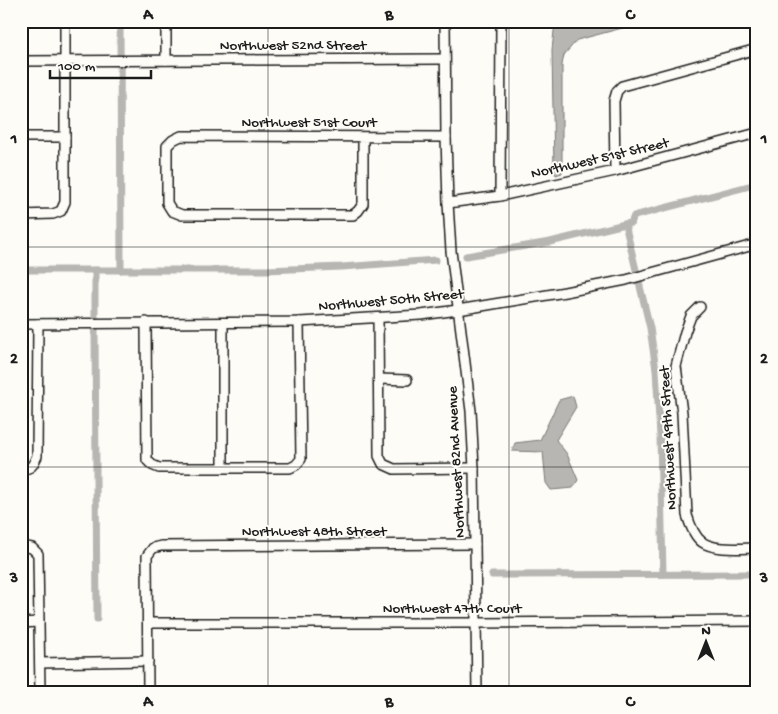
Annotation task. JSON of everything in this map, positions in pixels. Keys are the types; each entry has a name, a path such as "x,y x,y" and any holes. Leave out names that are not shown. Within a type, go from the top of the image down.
{"street":[{"path":"21,214 53,214 61,211 66,202 65,21"},
{"path":"166,21 166,60"},
{"name":"Northwest 82nd Avenue","path":"445,21 446,137 451,251 471,412 474,468 477,693"},
{"path":"500,196 501,21"},
{"path":"615,172 614,101 617,90 622,86 757,49"},
{"name":"Northwest 52nd Street","path":"21,61 445,59"},
{"name":"Northwest 51st Street","path":"448,203 500,196 615,172 757,133"},
{"name":"Northwest 51st Court","path":"363,137 363,204 353,215 182,215 172,211 167,203 167,146 181,136 446,137"},
{"path":"21,137 65,137"},
{"name":"Northwest 50th Street","path":"21,324 299,322 420,315 565,292 632,278 757,244"},
{"name":"Northwest 49th Street","path":"700,308 691,316 676,366 682,413 687,515 692,530 702,542 719,548 757,548"},
{"path":"378,318 379,456 383,464 394,469 474,468"},
{"path":"146,322 147,460 152,466 159,468 290,468 301,459 299,322"},
{"path":"223,323 223,467"},
{"path":"21,469 27,469 34,465 37,456 38,324"},
{"path":"378,379 407,380"},
{"name":"Northwest 48th Street","path":"148,623 147,556 152,548 171,546 475,544"},
{"path":"21,546 32,548 38,554 40,693"},
{"name":"Northwest 47th Court","path":"148,623 757,621"},
{"path":"21,623 39,622"},
{"path":"148,623 148,693"},
{"path":"40,663 148,661"}],"shaded area":[{"path":"555,21 649,21 577,40 564,55 562,65 562,173 556,175 554,172 552,50"},
{"path":"573,396 576,407 556,440 567,454 578,480 573,488 551,490 546,483 543,452 512,451 515,443 540,440 559,400"}],"waterway":[{"path":"120,21 121,270"},
{"path":"466,256 550,242 631,223 634,216 757,184"},
{"path":"625,224 650,328 656,370 660,436 663,574"},
{"path":"21,270 266,270 436,260"},
{"path":"95,270 95,317"},
{"path":"95,329 97,619"},
{"path":"492,575 757,574"}]}
